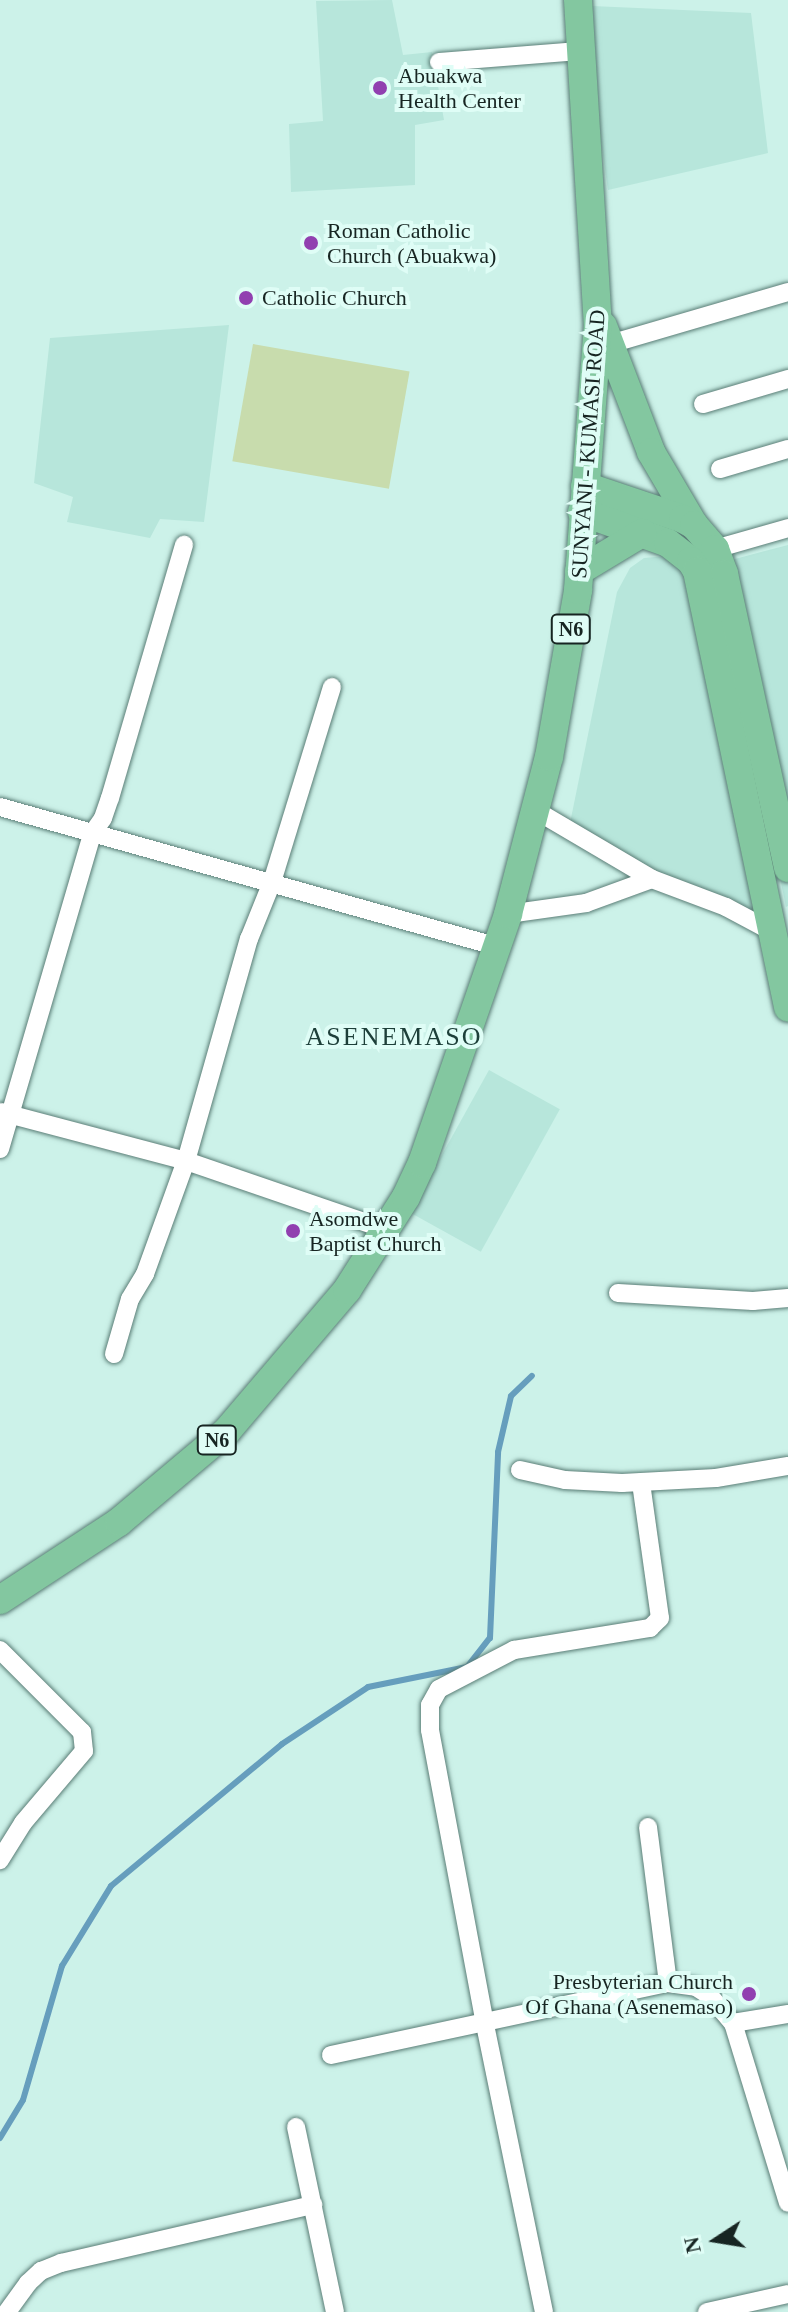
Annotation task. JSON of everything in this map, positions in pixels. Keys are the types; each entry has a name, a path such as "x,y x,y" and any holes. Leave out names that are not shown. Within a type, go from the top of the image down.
{"main road":[{"name":"SUNYANI - KUMASI ROAD","path":"0,1600 119,1522 227,1431 347,1290 406,1197 422,1163 508,914 554,736 579,571 598,311 578,0"},
{"path":"598,311 651,452 694,525 715,549 724,574 788,868"},
{"path":"583,499 628,498 694,525"},
{"path":"583,499 677,549 697,571 788,1008"},
{"path":"579,571 642,533"}],"street":[{"path":"439,62 580,51"},
{"path":"610,344 788,292"},
{"path":"703,404 788,379"},
{"path":"720,469 788,449"},
{"path":"715,549 788,528"},
{"path":"0,1149 5,1113 92,834 103,818 110,798 184,545"},
{"path":"114,1354 130,1299 145,1274 186,1161 236,981 272,882 332,687"},
{"path":"0,807 495,946"},
{"path":"535,810 652,879 726,907 771,931"},
{"path":"508,914 586,903 652,879"},
{"path":"5,1113 186,1161 385,1229"},
{"path":"618,1293 753,1301 788,1298"},
{"path":"520,1470 565,1480 641,1482 716,1478 788,1466"},
{"path":"544,2312 485,2024 430,1730 430,1705 439,1689 514,1650 650,1628 660,1618 641,1482"},
{"path":"0,1650 82,1732 84,1751 23,1823 0,1860"},
{"path":"648,1827 668,1983"},
{"path":"331,2055 668,1983 696,1987 710,1996 733,2023 788,2203"},
{"path":"733,2023 788,2014"},
{"path":"296,2127 335,2312"},
{"path":"7,2312 41,2271 61,2263 313,2205"},
{"path":"707,2312 752,2307 788,2294"}],"shaded area":[{"name":"Abuakwa Health Center","path":"392,0 403,55 432,52 444,120 415,125 415,185 291,192 289,124 323,121 316,1"},
{"path":"592,6 751,13 768,153 608,190 591,71"},
{"path":"229,325 204,522 160,519 150,538 67,522 73,497 34,483 50,338"},
{"path":"253,344 410,372 389,489 232,461"},
{"path":"788,545 788,906 786,907 716,564"},
{"path":"667,556 695,585 767,932 567,838 617,592 630,568 644,558"},
{"path":"489,1070 560,1109 481,1252 410,1213"}],"waterway":[{"path":"0,2138 23,2100 62,1966 111,1886 282,1744 368,1687 467,1667 490,1638 498,1452 511,1396 532,1376"}],"place":[{"name":"Abuakwa Health Center","path":"380,88"},
{"name":"Roman Catholic Church (Abuakwa)","path":"311,243"},
{"name":"Catholic Church","path":"246,298"},
{"name":"Asomdwe Baptist Church","path":"293,1231"},
{"name":"Presbyterian Church Of Ghana (Asenemaso)","path":"749,1994"}],"district":[{"name":"ASENEMASO","path":"394,1037"}]}
